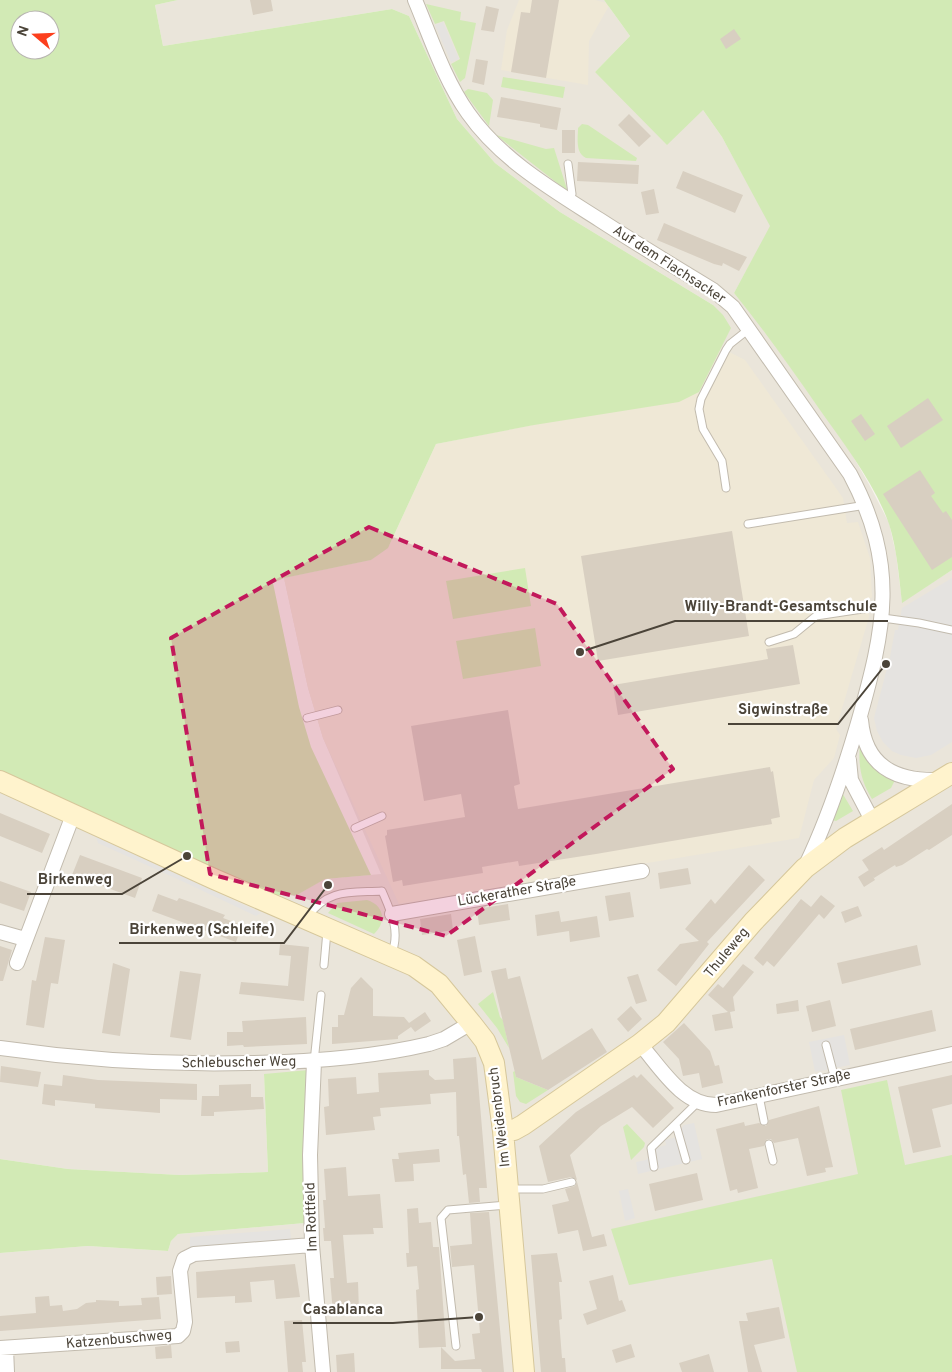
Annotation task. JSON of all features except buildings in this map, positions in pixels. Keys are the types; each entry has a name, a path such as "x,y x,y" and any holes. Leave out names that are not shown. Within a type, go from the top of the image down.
{"street":[{"name":"Auf dem Flachsacker","path":"415,0 450,83 468,114 503,154 568,200 713,290 733,307 850,474 866,505 880,556 883,613 873,669 851,749 826,822 805,868"},
{"name":"Auf dem Flachsacker","path":"860,714 862,732 867,748 878,762 901,776 920,781 946,776"},
{"name":"Auf dem Flachsacker","path":"851,749 849,765 851,780 872,822"},
{"name":"Thuleweg","path":"503,1131 514,1130 523,1125 640,1044 677,1011 753,922 805,868 872,822 946,776"},
{"name":"Im Weidenbruch","path":"0,781 73,816 391,956 430,976 471,1022 491,1053 503,1131 524,1372"},
{"path":"17,963 24,939 73,816"},
{"name":"Lückerather Straße","path":"392,914 642,871"},
{"path":"0,932 24,939"},
{"name":"Schlebuscher Weg","path":"0,1048 99,1061 173,1064 314,1062 429,1044 444,1039 471,1022"},
{"name":"Frankenforster Straße","path":"640,1044 681,1091 697,1102 716,1105 952,1054"},
{"name":"Im Rottfeld","path":"314,1062 310,1155 312,1245 323,1372"},
{"name":"Katzenbuschweg","path":"3,1348 178,1336 183,1331 185,1322 180,1270 184,1259 194,1254 312,1245"},
{"path":"3,1348 7,1372"}],"lane":[{"path":"568,164 572,194 568,200"},
{"path":"726,488 722,462 703,429 698,409 701,399 726,350 730,344 750,329"},
{"path":"748,524 866,505"},
{"path":"769,642 794,634 816,616 869,608 952,630"},
{"path":"307,718 338,710"},
{"path":"355,828 382,816"},
{"path":"306,919 321,901 334,894 382,891 392,914 396,940 391,956"},
{"path":"324,965 325,935 328,929"},
{"path":"314,1062 321,995"},
{"path":"826,1045 834,1079"},
{"path":"759,1096 764,1121"},
{"path":"654,1168 652,1148 697,1102"},
{"path":"676,1125 686,1160"},
{"path":"769,1144 773,1161"},
{"path":"456,1346 441,1218 448,1210 572,1182"}],"highlighted area":[{"path":"369,527 557,604 673,769 446,936 210,874 171,638"}],"shaded area":[{"path":"178,0 604,0 630,36 595,72 703,110 722,137 771,226 734,293 760,324 850,451 870,486 889,523 896,554 902,602 952,570 952,1372 0,1372 0,1253 88,1246 168,1251 171,1241 178,1234 305,1223 264,1074 268,1172 180,1175 68,1169 0,1159 0,770 78,807 297,895 324,879 381,874 323,738 308,688 284,578 371,560 534,425 713,305 560,212 495,163 457,119 409,16 392,9 163,46 155,5"},
{"path":"519,0 595,0 610,4 589,41 588,85 501,70 507,30"},
{"path":"443,22 459,59 451,62 435,25"},
{"path":"721,348 745,360 843,498 847,523 858,522 870,558 872,597 868,600 869,617 836,729 840,735 834,758 814,780 799,838 399,904 323,738 308,688 284,578 371,560 388,548 436,444 699,392"},
{"path":"952,578 952,742 931,755 916,758 901,755 892,751 883,742 877,731 874,718 895,630 898,630 902,608"},
{"path":"96,837 261,913 256,916 98,843"},
{"path":"844,1035 850,1065 815,1072 809,1042"},
{"path":"694,1123 702,1159 638,1174 636,1162 646,1160 656,1148 666,1145 665,1140 674,1138 684,1125"},
{"path":"628,1189 635,1218 625,1221 619,1191"},
{"path":"290,1229 291,1240 190,1248 190,1237"}],"green space":[{"path":"0,0 178,0 155,5 163,46 392,9 409,16 457,119 495,163 560,212 713,305 723,315 731,328 699,392 679,402 534,425 436,444 388,548 371,560 284,578 273,583 299,707 311,747 371,875 325,879 297,895 276,895 221,872 0,770"},
{"path":"604,0 952,0 952,570 902,603 892,534 876,494 839,437 734,293 770,226 722,137 703,110 667,145 595,72 630,36"},
{"path":"426,4 461,12 460,20 476,23 465,78 460,82 451,64 460,59 444,21 435,24"},
{"path":"503,77 565,87 563,98 501,87"},
{"path":"468,89 487,93 493,100 489,126 464,92"},
{"path":"582,124 588,125 637,158 636,161 586,158 582,156 579,149 578,128"},
{"path":"496,135 546,149 554,148 567,189 566,190"},
{"path":"525,568 531,606 453,619 446,581"},
{"path":"535,628 541,666 463,679 456,641"},
{"path":"860,744 874,766 883,774 895,780 891,788 872,799 861,773 859,759"},
{"path":"841,791 853,811 836,821 832,820"},
{"path":"367,900 373,902 382,914 381,924 374,934 328,913 337,903"},
{"path":"493,992 500,1017 503,1020 509,1048 497,1028 478,1004"},
{"path":"309,1070 305,1223 178,1234 171,1241 168,1251 88,1246 0,1253 0,1159 68,1169 180,1175 268,1172 264,1074"},
{"path":"515,1071 516,1077 548,1090 526,1104 520,1102 516,1096 513,1072"},
{"path":"887,1080 905,1165 952,1155 952,1372 797,1372 772,1259 629,1285 611,1229 858,1174 841,1090"},
{"path":"627,1124 645,1143 644,1147 631,1160 623,1127"}],"place":[{"name":"Willy-Brandt-Gesamtschule","path":"580,652"},
{"name":"Sigwinstraße","path":"886,664"},
{"name":"Birkenweg","path":"187,856"},
{"name":"Birkenweg (Schleife)","path":"328,885"},
{"name":"Casablanca","path":"479,1317"}]}
